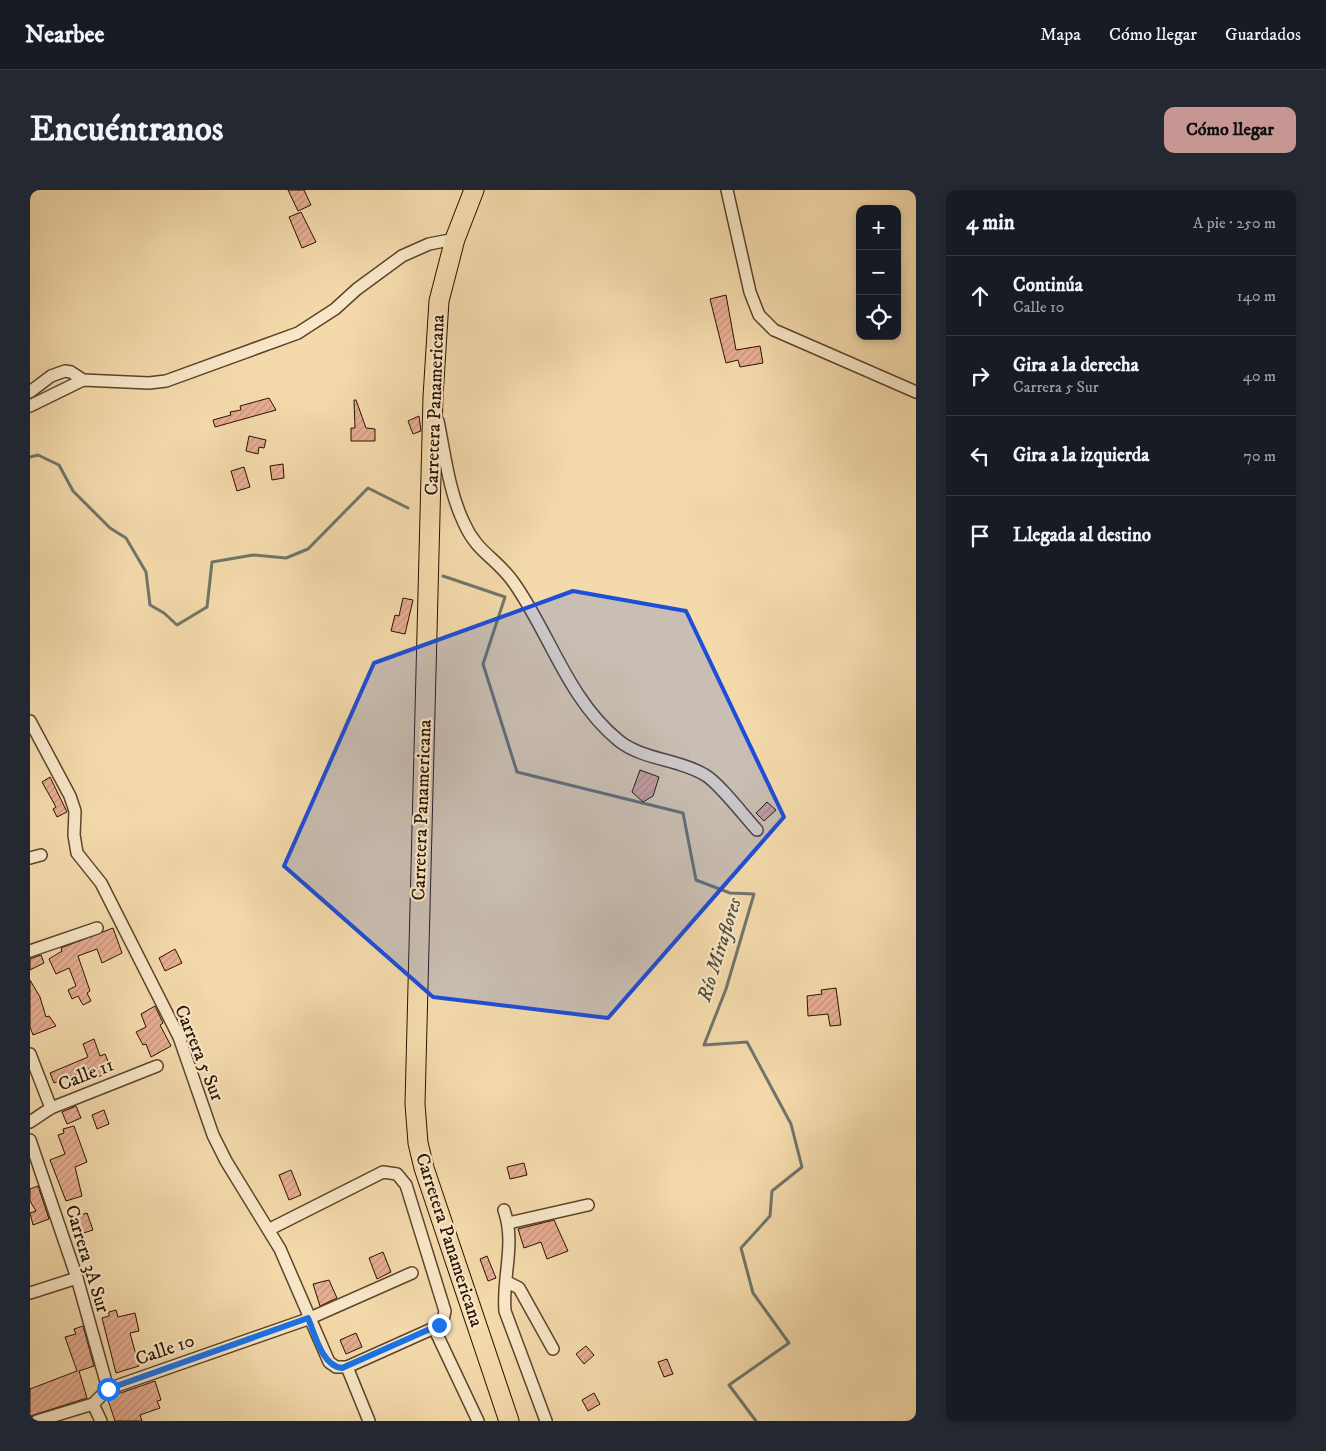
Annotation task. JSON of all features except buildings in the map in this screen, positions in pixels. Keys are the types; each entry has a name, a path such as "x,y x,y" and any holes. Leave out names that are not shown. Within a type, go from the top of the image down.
{"highway":[{"name":"Carretera Panamericana","path":"474,190 454,239 439,301 433,397 415,1104 418,1143 424,1168 509,1421"}],"street":[{"path":"727,190 750,292 759,315 774,330 916,392"},
{"path":"30,406 83,380 149,383 166,380 286,338 311,327 335,310 370,278 402,256 429,244 454,239"},
{"path":"30,392 51,376 65,371 72,372 83,380"},
{"path":"433,397 456,502 469,534 475,544 498,564 514,582 584,704 600,724 620,742 707,775 757,830"},
{"name":"Carrera 5 Sur","path":"30,721 75,811 74,846 77,853 101,883 178,1037 210,1128 226,1161 270,1229 326,1358 342,1367 369,1421"},
{"path":"30,951 97,928"},
{"path":"30,1054 51,1108"},
{"name":"Calle 11","path":"30,1122 51,1108 157,1066"},
{"name":"Carrera 3A Sur","path":"30,1140 77,1278 108,1389"},
{"path":"270,1229 383,1172 397,1174 406,1185 445,1310 444,1320 434,1328 342,1367"},
{"path":"509,1223 588,1205"},
{"path":"504,1210 509,1223 510,1262 505,1311 546,1421"},
{"name":"Calle 10","path":"37,1421 93,1404 108,1389 308,1318 412,1273"},
{"path":"30,1293 77,1278"},
{"path":"507,1282 519,1288 552,1349"},
{"path":"434,1328 478,1421"},
{"path":"93,1404 101,1421"}],"highlighted area":[{"path":"573,591 686,611 784,817 608,1018 433,997 284,866 374,663"}],"waterway":[{"path":"30,457 38,455 59,465 73,491 110,528 126,538 146,572 150,605 164,613 177,625 207,607 212,562 253,555 286,558 308,549 368,488 408,508"},
{"name":"Río Miraflores","path":"443,576 505,597 483,664 517,772 683,813 696,880 730,893 754,894 726,989 704,1045 747,1042 791,1124 802,1167 772,1191 770,1216 741,1248 753,1293 789,1343 729,1385 756,1421"}],"route":[{"path":"108,1389 308,1318 328,1362 342,1368 348,1367 439,1325"}]}
